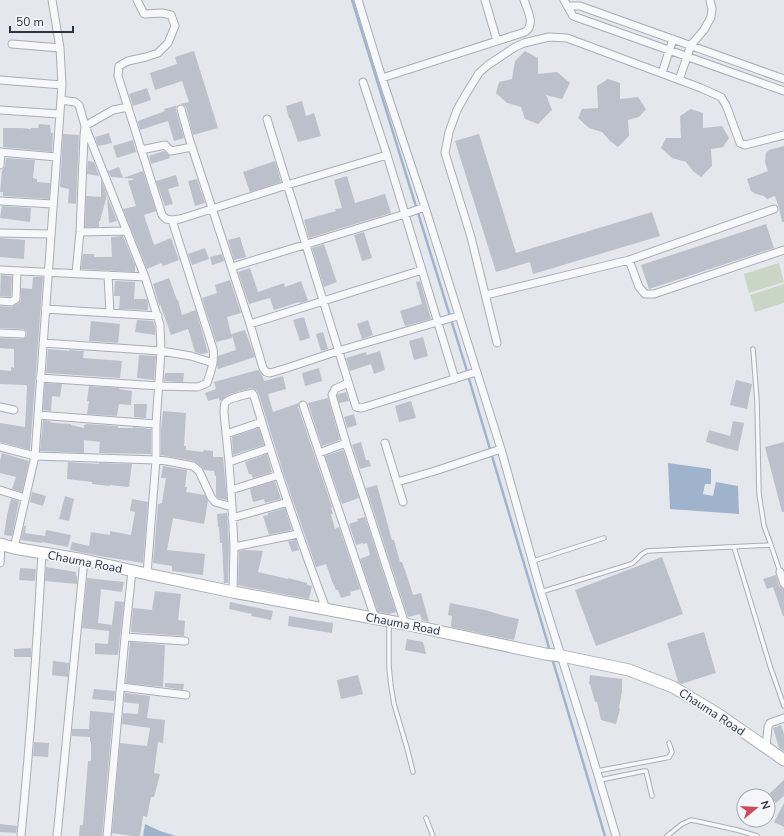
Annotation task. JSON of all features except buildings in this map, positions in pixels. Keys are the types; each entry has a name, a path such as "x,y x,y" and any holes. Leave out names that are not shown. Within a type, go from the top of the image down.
{"street":[{"path":"14,548 35,456 62,85 60,48 52,0"},
{"path":"137,0 144,14 162,13 172,15 175,26 168,43 158,53 128,61 119,66 118,76 162,215 166,219 180,219 387,155"},
{"path":"358,0 420,208 458,316 501,449 542,592 555,656 597,771 616,836"},
{"path":"485,0 497,41"},
{"path":"382,78 528,30 531,21 524,0"},
{"path":"679,80 691,45 704,30 711,17 712,9 710,0"},
{"path":"566,3 580,6 784,79"},
{"path":"566,3 573,16 784,91"},
{"path":"497,343 463,209 446,153 449,132 457,110 479,73 488,65 515,47 524,43 549,37 567,38 662,73 721,97 726,105 740,143 745,145 784,135"},
{"path":"662,73 673,39"},
{"path":"12,44 60,48"},
{"path":"0,80 62,85"},
{"path":"364,82 455,379"},
{"path":"60,100 75,102 79,105 126,231 145,276 160,326 161,351 156,424 156,460 146,574"},
{"path":"76,274 80,232 84,136 86,126 113,110 128,107"},
{"path":"181,109 192,147 232,266 263,368 266,372 270,373 338,351 458,316"},
{"path":"0,110 59,114"},
{"path":"267,119 356,407 360,408 476,372"},
{"path":"141,150 165,145 171,151 192,147"},
{"path":"0,165 1,152 56,157"},
{"path":"0,200 53,204"},
{"path":"232,266 405,214 420,208"},
{"path":"486,295 630,260 774,209"},
{"path":"40,378 159,386 198,387 206,383 213,364 213,349 172,220"},
{"path":"80,232 126,231"},
{"path":"0,233 50,234"},
{"path":"630,260 639,287 645,294 654,294 784,250"},
{"path":"0,270 145,276"},
{"path":"250,324 422,270"},
{"path":"0,301 11,302 16,299 18,271"},
{"path":"108,275 110,313"},
{"path":"45,309 158,316"},
{"path":"0,333 22,334"},
{"path":"43,343 161,351 200,358 213,364"},
{"path":"348,384 335,389 332,395 346,443 405,624"},
{"path":"232,592 234,547 229,462 224,413 227,401 252,393 298,534 326,609"},
{"path":"303,405 375,618"},
{"path":"0,407 14,410"},
{"path":"38,415 156,424"},
{"path":"226,434 262,422"},
{"path":"319,453 346,443"},
{"path":"384,443 403,502"},
{"path":"0,447 35,456 156,460 193,466 199,471 211,497 215,502 232,507"},
{"path":"229,462 270,448"},
{"path":"397,482 501,449"},
{"path":"231,490 279,475"},
{"path":"0,490 25,498"},
{"path":"232,518 288,502"},
{"path":"234,547 298,534"},
{"path":"0,563 1,544"},
{"name":"Chauma Road","path":"1,544 14,548 84,560 232,592 375,618 629,670 673,687 718,714 784,760"},
{"path":"21,836 35,666 42,553"},
{"path":"57,836 84,560"},
{"path":"107,836 132,571"},
{"path":"780,572 784,584"},
{"path":"125,637 184,641"},
{"path":"121,687 186,695"},
{"path":"766,748 768,727 770,723 784,718"}],"lane":[{"path":"753,349 757,401 759,494 764,526 780,572"},
{"path":"532,561 604,538"},
{"path":"542,592 628,565 647,551 771,544"},
{"path":"734,547 770,666 784,706"},
{"path":"389,621 389,667 391,686 394,704 407,748 412,772"},
{"path":"597,771 669,757 672,752 669,743"},
{"path":"600,780 646,771 652,796"},
{"path":"426,818 433,836"},
{"path":"667,836 682,824 691,820 757,836"}],"green space":[{"path":"779,263 784,282 749,293 744,274"},
{"path":"784,284 784,303 755,312 750,295"}],"water":[{"path":"668,463 711,469 711,484 705,484 703,494 713,496 716,482 738,486 739,514 670,509"},
{"path":"145,824 160,831 176,836 143,836"}],"waterway":[{"path":"352,0 467,371"},
{"path":"469,379 490,449"},
{"path":"492,456 550,651"},
{"path":"552,658 605,836"}]}
